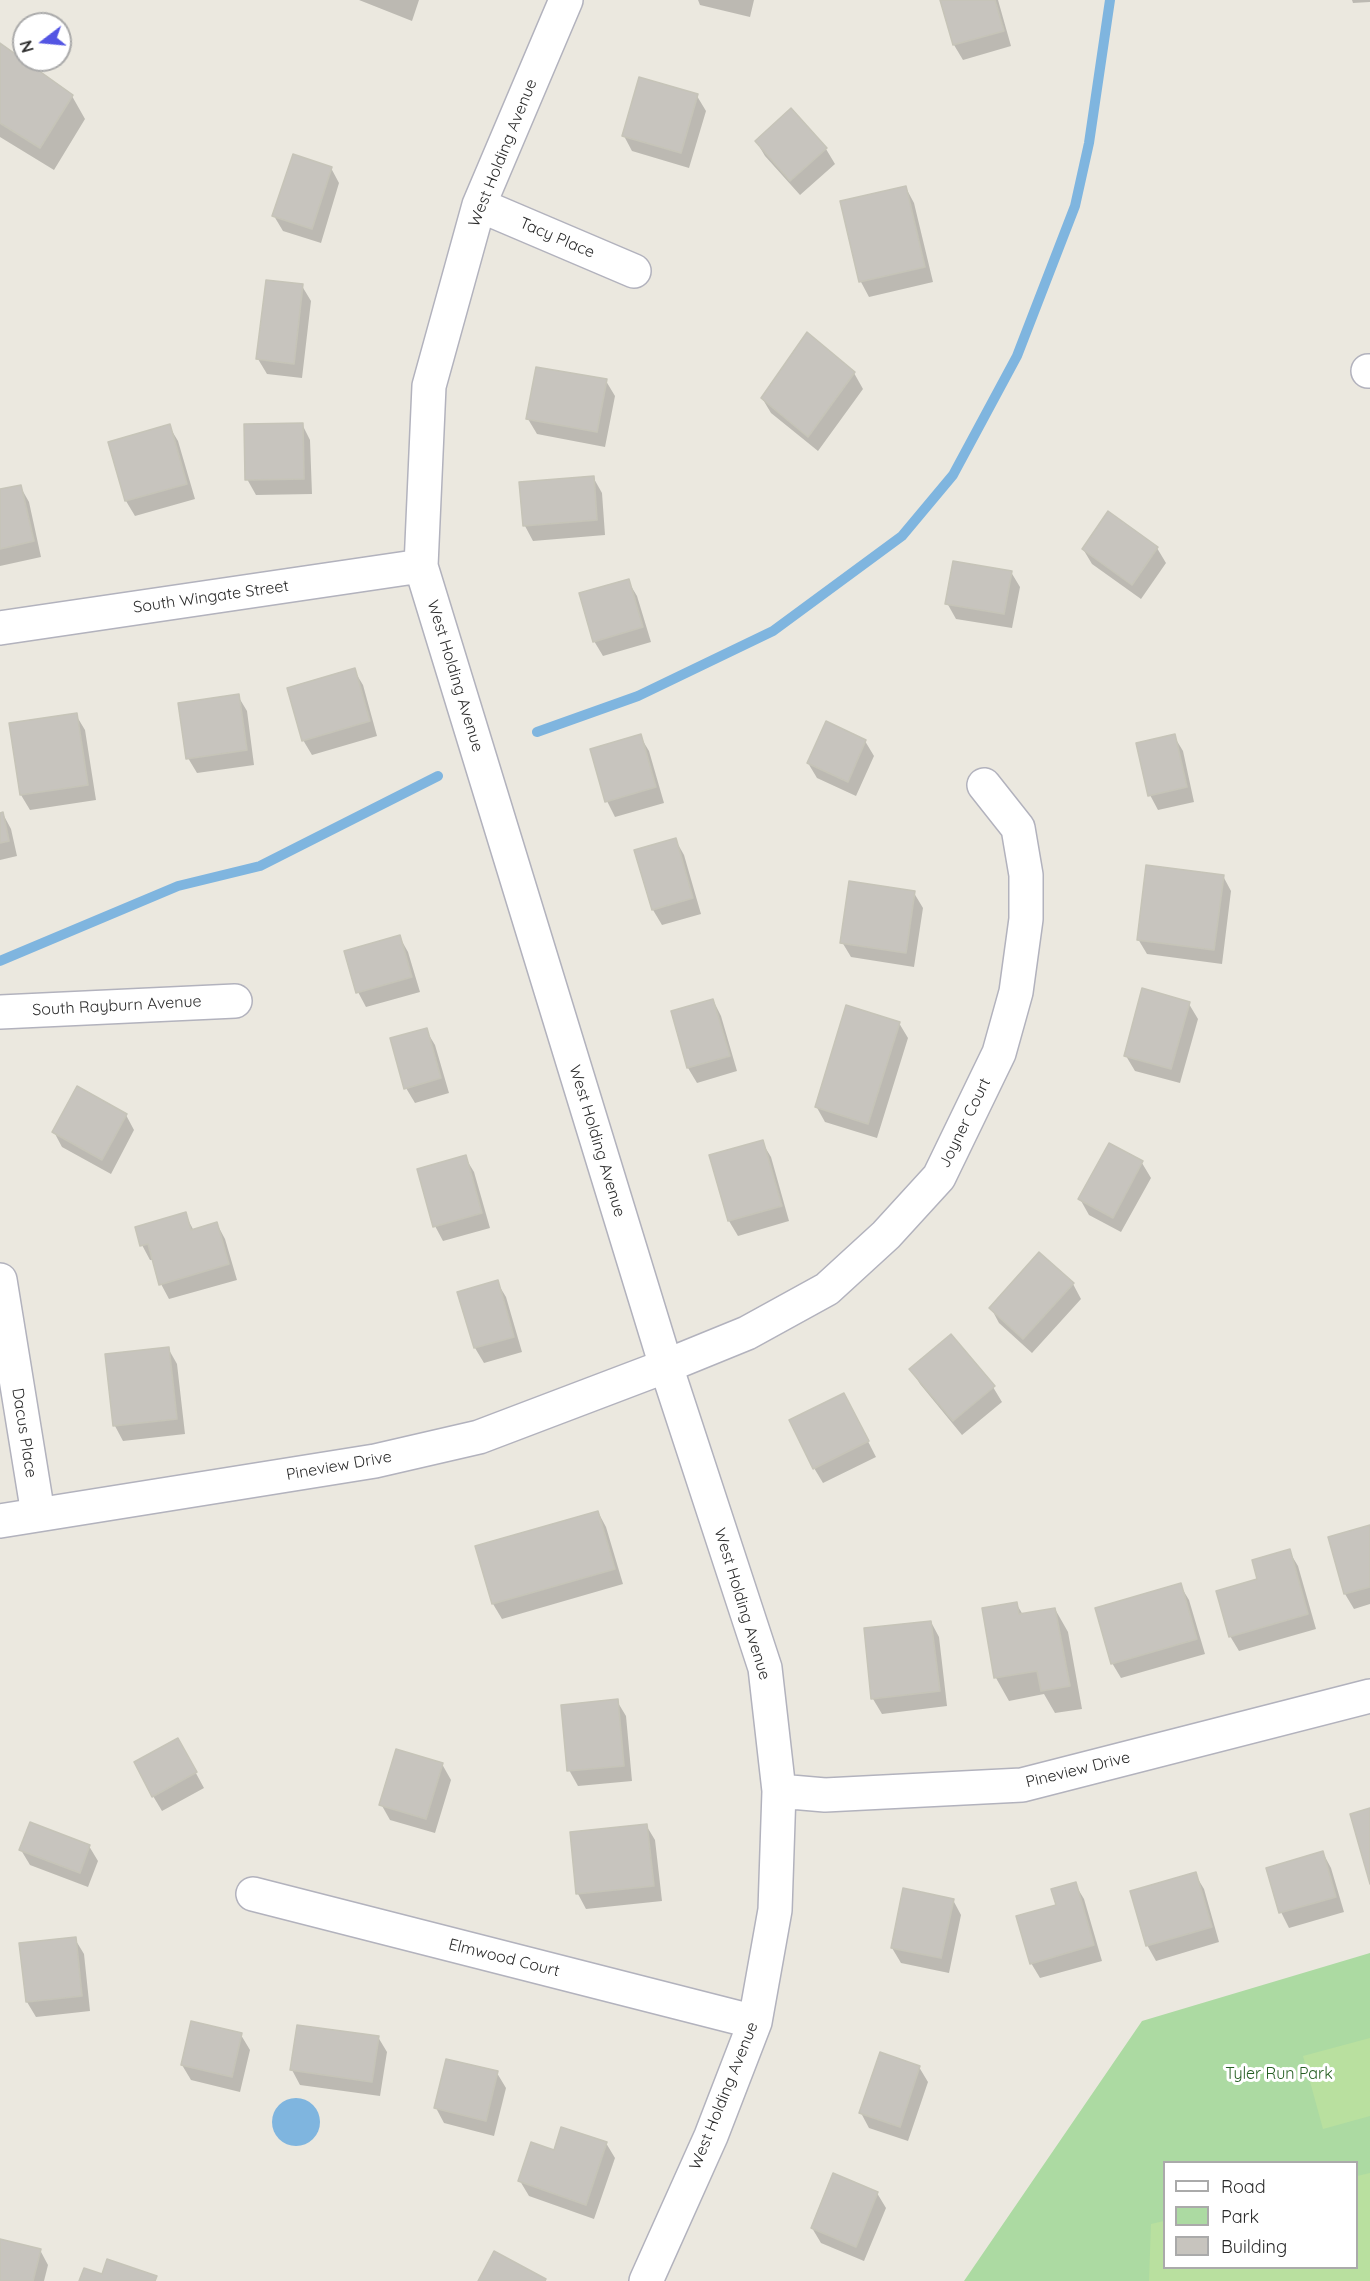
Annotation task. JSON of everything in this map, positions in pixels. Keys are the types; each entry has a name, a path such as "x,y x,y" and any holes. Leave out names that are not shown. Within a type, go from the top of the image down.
{"street":[{"name":"West Holding Avenue","path":"566,0 479,205 429,386 421,566 666,1366 765,1668 779,1791 775,1910 755,2022 711,2136 646,2281"},
{"name":"Tacy Place","path":"479,205 634,271"},
{"name":"South Wingate Street","path":"0,628 421,566"},
{"name":"Joyner Court","path":"666,1366 747,1333 827,1289 886,1235 939,1177 999,1053 1016,992 1026,919 1026,875 1018,828 984,785"},
{"name":"South Rayburn Avenue","path":"0,1012 234,1001"},
{"name":"Dacus Place","path":"0,1280 38,1514"},
{"name":"Pineview Drive","path":"0,1521 375,1461 479,1437 666,1366"},
{"name":"Pineview Drive","path":"779,1791 825,1795 1023,1785 1370,1696"},
{"name":"Elmwood Court","path":"253,1894 755,2022"}],"green space":[{"name":"Tyler Run Park","path":"1370,1953 1370,2281 964,2281 1142,2021"},
{"path":"1370,2038 1370,2116 1323,2129 1303,2056"},
{"path":"1370,2173 1370,2281 1149,2281 1151,2224 1163,2221 1163,2269 1358,2269 1358,2176"}],"water":[{"path":"296,2098 313,2105 320,2122 313,2139 296,2146 279,2139 272,2122 279,2105"}],"building":[{"path":"940,0 995,0 1004,31 953,45"},
{"path":"0,43 12,52 12,72 41,72 73,95 40,148 0,123"},
{"path":"639,77 698,94 681,153 622,136"},
{"path":"791,108 827,148 790,181 755,141"},
{"path":"293,154 332,167 312,229 272,216"},
{"path":"906,186 925,267 859,282 840,201"},
{"path":"266,280 303,284 294,364 256,359"},
{"path":"807,332 855,372 808,437 761,398"},
{"path":"536,367 607,379 597,432 526,419"},
{"path":"303,423 304,479 245,480 244,424"},
{"path":"170,424 187,484 125,501 108,442"},
{"path":"594,476 597,520 523,526 519,482"},
{"path":"21,485 34,541 0,549 0,489"},
{"path":"1108,511 1158,547 1132,585 1082,549"},
{"path":"953,561 1012,571 1004,614 945,604"},
{"path":"629,579 643,627 593,642 579,593"},
{"path":"355,668 370,721 302,741 287,688"},
{"path":"239,694 247,750 186,759 178,703"},
{"path":"77,713 88,785 20,795 9,723"},
{"path":"826,721 866,740 848,782 807,763"},
{"path":"641,734 656,787 605,802 590,749"},
{"path":"1175,734 1187,787 1148,796 1136,743"},
{"path":"3,812 9,841 0,843 0,813"},
{"path":"676,838 693,898 652,910 634,850"},
{"path":"1146,865 1224,875 1214,950 1137,940"},
{"path":"849,881 915,891 906,953 840,943"},
{"path":"400,935 412,977 356,993 344,951"},
{"path":"1142,988 1190,1002 1171,1069 1124,1056"},
{"path":"713,999 730,1056 687,1068 671,1011"},
{"path":"846,1005 900,1022 868,1124 815,1107"},
{"path":"427,1028 441,1078 404,1089 390,1038"},
{"path":"77,1086 127,1114 102,1160 52,1132"},
{"path":"763,1140 782,1206 728,1221 709,1155"},
{"path":"1109,1143 1143,1161 1113,1218 1078,1199"},
{"path":"466,1155 482,1213 433,1227 417,1169"},
{"path":"186,1212 191,1230 217,1222 229,1264 159,1285 148,1244 140,1246 135,1227"},
{"path":"1039,1252 1074,1283 1023,1339 989,1308"},
{"path":"498,1280 514,1337 474,1348 457,1292"},
{"path":"951,1334 995,1386 953,1421 909,1369"},
{"path":"169,1347 177,1419 113,1426 105,1354"},
{"path":"844,1393 869,1441 813,1469 789,1420"},
{"path":"598,1511 615,1569 492,1604 475,1546"},
{"path":"1370,1525 1370,1587 1344,1594 1328,1537"},
{"path":"1290,1549 1308,1614 1229,1637 1216,1591 1257,1579 1252,1560"},
{"path":"1181,1583 1197,1639 1111,1664 1095,1608"},
{"path":"1017,1602 1019,1614 1055,1608 1070,1686 1041,1691 1037,1671 994,1678 982,1608"},
{"path":"931,1621 940,1691 871,1699 864,1628"},
{"path":"618,1699 624,1766 567,1771 561,1705"},
{"path":"178,1738 197,1772 152,1797 134,1762"},
{"path":"396,1749 443,1763 426,1819 379,1805"},
{"path":"1370,1808 1370,1884 1350,1814"},
{"path":"30,1822 90,1845 80,1873 19,1850"},
{"path":"647,1824 654,1886 576,1894 570,1832"},
{"path":"1323,1851 1336,1897 1279,1913 1266,1868"},
{"path":"1196,1872 1212,1927 1146,1946 1130,1891"},
{"path":"1076,1882 1094,1945 1030,1964 1016,1916 1056,1905 1051,1889"},
{"path":"903,1888 954,1899 941,1958 891,1948"},
{"path":"76,1937 82,1996 26,2002 19,1943"},
{"path":"191,2021 242,2033 232,2077 181,2065"},
{"path":"297,2025 379,2036 372,2082 290,2070"},
{"path":"880,2052 920,2066 900,2127 859,2113"},
{"path":"446,2059 498,2071 486,2121 434,2108"},
{"path":"561,2127 607,2142 586,2205 518,2181 531,2142 554,2150"},
{"path":"833,2173 878,2192 856,2247 811,2228"},
{"path":"0,2239 41,2249 33,2281 0,2281"},
{"path":"494,2251 546,2279 545,2281 478,2281"},
{"path":"107,2259 157,2276 155,2281 79,2281 84,2268 102,2274"}],"waterway":[{"path":"537,732 638,696 773,631 902,536 953,475 1017,356 1075,206 1089,143 1110,0"},
{"path":"0,961 178,886 260,866 438,776"}]}
